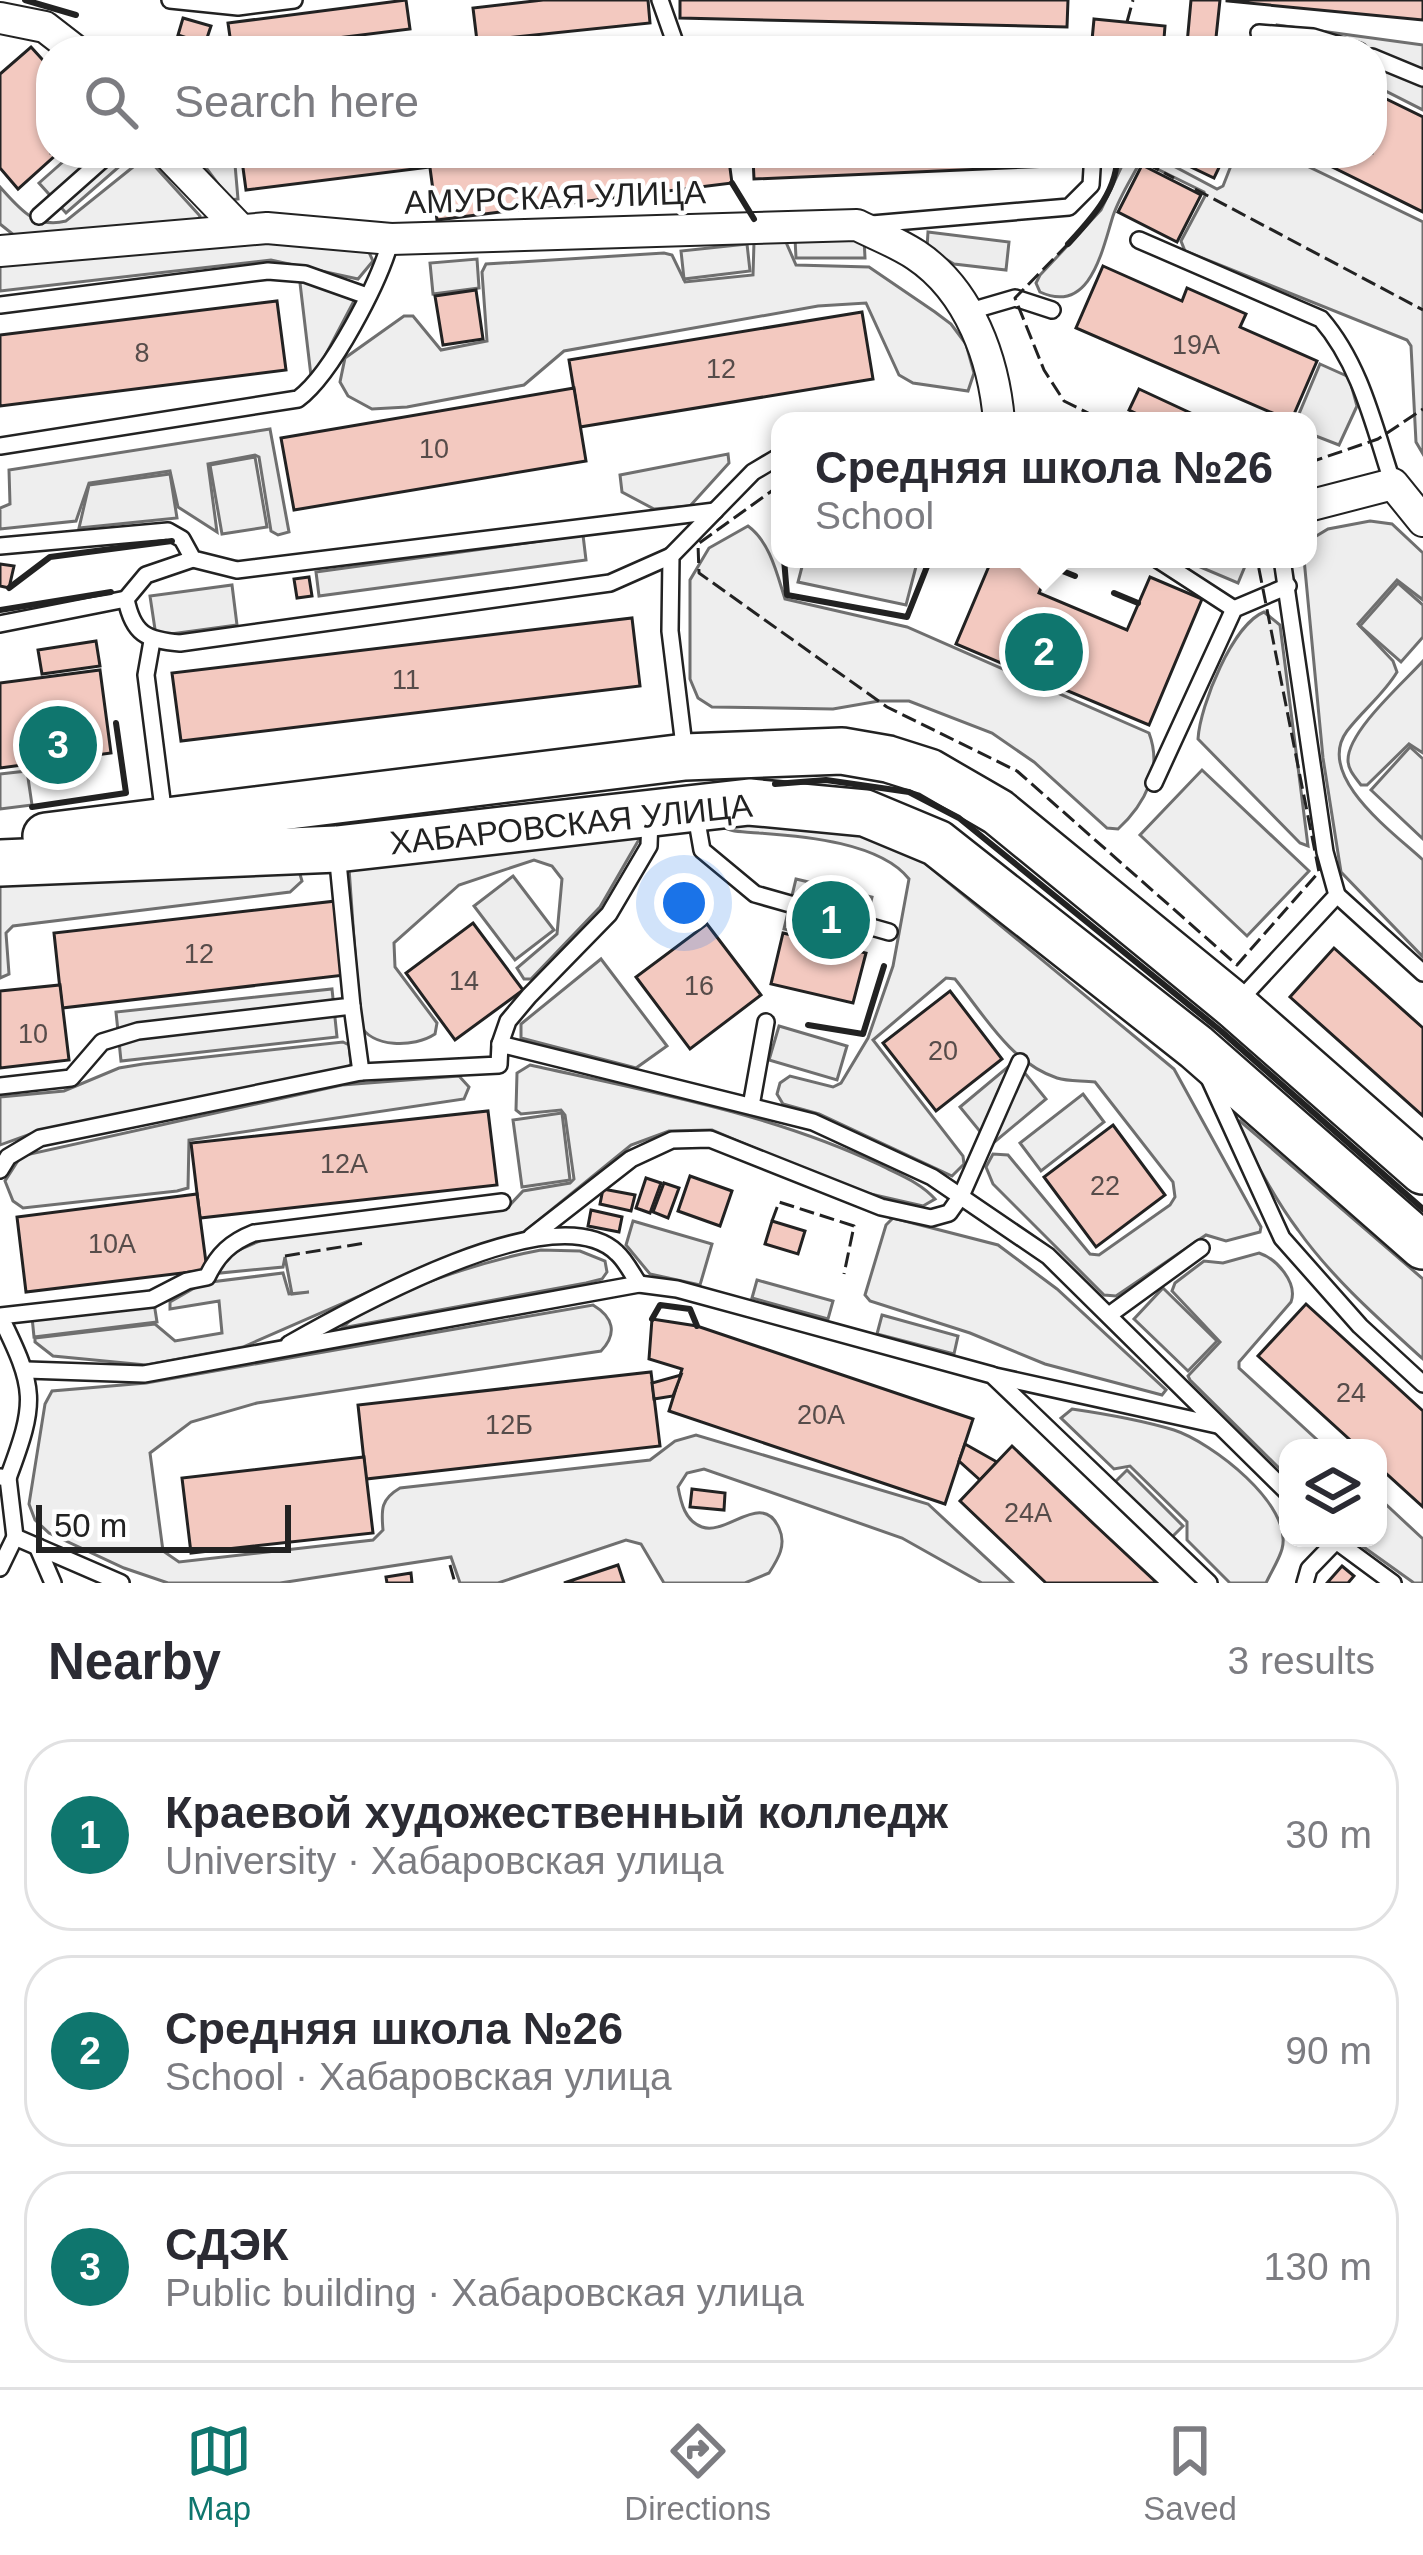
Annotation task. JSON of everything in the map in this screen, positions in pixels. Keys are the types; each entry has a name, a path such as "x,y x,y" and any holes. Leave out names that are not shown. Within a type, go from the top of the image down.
{"main road":[{"name":"ХАБАРОВСКАЯ УЛИЦА","path":"0,842 685,757 842,751 929,772 998,812 1235,1006 1423,1172"},
{"name":"ХАБАРОВСКАЯ УЛИЦА","path":"0,863 337,849 749,802 865,813 938,843 1196,1047 1423,1246"}],"street":[{"path":"0,18 45,27 57,36"},
{"path":"182,168 242,230"},
{"name":"АМУРСКАЯ УЛИЦА","path":"2,249 267,227 391,239 857,225 920,257 949,284 985,345 997,412"},
{"path":"1317,504 1408,486 1423,521"}],"lane":[{"path":"170,0 238,7 294,0"},
{"path":"660,0 673,36"},
{"path":"1259,33 1300,36"},
{"path":"1387,63 1423,78"},
{"path":"39,216 93,168"},
{"path":"857,225 1069,207 1091,185 1092,168"},
{"path":"0,446 298,399 318,384 383,271 391,239"},
{"path":"1139,240 1321,319 1341,342 1408,486"},
{"path":"0,304 268,271 305,274 367,296"},
{"path":"967,312 1015,298 1052,310"},
{"path":"127,598 131,621 152,641 180,644 610,583 671,556 753,472 771,461"},
{"path":"0,624 127,598 146,575 193,559 237,570 715,511"},
{"path":"0,546 168,531 182,539 193,559"},
{"path":"671,556 670,631 685,757"},
{"path":"1171,568 1234,609"},
{"path":"1284,568 1325,853 1337,895 1423,973"},
{"path":"1154,783 1234,609 1288,586"},
{"path":"152,641 146,675 164,820"},
{"path":"695,807 702,850 755,894 889,932"},
{"path":"0,1170 8,1157 40,1138 361,1072 499,1065 508,1021 609,914 649,846 650,812"},
{"path":"337,849 361,1072"},
{"path":"1235,1006 1337,895"},
{"path":"0,1086 71,1078 102,1042 138,1031 352,1006"},
{"path":"751,1106 766,1022"},
{"path":"500,1044 751,1106 832,1131 912,1167 1048,1256 1279,1484"},
{"path":"1196,1047 1282,1238 1360,1326 1423,1384"},
{"path":"277,1350 370,1299 531,1237 631,1159 671,1140 710,1138 880,1207 931,1218 950,1213 1020,1062"},
{"path":"0,1568 15,1537 4,1478 26,1432 30,1391 27,1370 0,1316 152,1299 207,1276 234,1241 254,1233 502,1202"},
{"path":"531,1237 584,1238 616,1251 639,1284"},
{"path":"1108,1315 1201,1248"},
{"path":"27,1370 144,1374 639,1284 708,1295 992,1376 1220,1426"},
{"path":"992,1376 1209,1583"},
{"path":"15,1537 121,1583"},
{"path":"37,1546 53,1583"},
{"path":"1305,1583 1309,1569 1328,1547"},
{"path":"1344,1547 1393,1583"}],"shaded area":[{"path":"1277,25 1357,36 1274,36"},
{"path":"1387,40 1423,45 1423,110 1387,92"},
{"path":"56,168 118,168 66,213 39,183"},
{"path":"132,168 156,168 200,216 198,221 15,236 0,224 0,187 37,220 66,221"},
{"path":"206,168 235,168 238,199 230,200"},
{"path":"1121,168 1137,168 1091,276 1071,295 1040,292 1036,283 1040,275 1101,210"},
{"path":"1155,168 1177,168 1217,189 1230,168 1311,168 1423,222 1423,454 1416,442 1407,340 1185,251 1181,241 1204,192"},
{"path":"928,232 1009,242 1006,270 954,264 927,248"},
{"path":"266,233 367,248 373,261 358,279 271,260 0,291 0,255"},
{"path":"795,238 864,238 865,258 796,258"},
{"path":"785,240 796,265 869,267 951,324 966,344 974,373 968,391 913,383 899,375 866,303 818,306 564,351 524,385 407,407 372,409 348,396 340,382 345,358 404,316 413,316 441,350 487,341 482,272 486,264 664,253 672,255 685,282 753,275 754,242"},
{"path":"747,244 750,271 684,279 681,251"},
{"path":"477,259 479,288 433,294 430,263"},
{"path":"307,281 355,299 314,377 300,283"},
{"path":"1320,364 1349,377 1357,406 1339,445 1317,436 1317,412 1300,412"},
{"path":"270,429 289,532 278,535 271,531 255,455 208,464 217,532 178,507 170,471 89,483 76,521 0,529 0,508 10,504 9,470"},
{"path":"728,454 729,463 690,506 654,509 622,492 620,475"},
{"path":"255,457 267,527 222,534 210,465"},
{"path":"170,474 177,518 79,528 89,485"},
{"path":"1370,521 1392,524 1423,553 1423,600 1397,580 1358,624 1393,661 1397,672 1347,731 1340,748 1341,766 1362,802 1423,860 1423,957 1341,872 1323,758 1305,568 1317,568 1317,536"},
{"path":"748,526 767,550 785,599 907,627 1149,733 1152,773 1136,809 1118,829 1107,828 1034,762 992,733 909,701 833,709 712,707 698,698 690,679 690,580 709,548"},
{"path":"583,535 586,560 319,596 316,572"},
{"path":"802,568 916,568 906,605 798,582"},
{"path":"1202,568 1244,568 1238,583"},
{"path":"1398,583 1423,605 1423,637 1401,662 1360,626"},
{"path":"232,585 237,625 156,636 150,596"},
{"path":"1264,612 1280,625 1308,846 1198,739 1220,667 1241,632"},
{"path":"1423,661 1423,753 1409,744 1367,785 1361,785 1349,767 1350,748 1366,722"},
{"path":"1410,747 1423,759 1423,839 1371,790"},
{"path":"1202,770 1309,871 1247,936 1140,835"},
{"path":"27,771 32,805 0,809 0,774"},
{"path":"811,812 920,859 1174,1069 1260,1232 1226,1241 1206,1235 1116,1296 1104,1295 993,1184 986,1167 993,1154 1008,1155 1090,1254 1099,1255 1170,1205 1175,1197 1173,1182 1095,1082 1057,1078 1026,1061 955,979 946,978 873,1040 963,1156 964,1164 952,1176 819,1114 783,1104 777,1094 780,1083 790,1076 833,1087 841,1083 868,1038 893,966 909,879 861,849 819,839 736,831 715,822"},
{"path":"641,836 600,907 531,979 524,979 517,968 557,934 562,879 552,866 534,860 459,885 394,943 395,967 437,1023 435,1034 416,1042 394,1043 373,1038 360,1024 349,868"},
{"path":"299,871 302,881 290,892 13,926 6,933 9,974 0,978 0,877"},
{"path":"513,876 554,930 515,960 474,906"},
{"path":"796,879 872,897 860,948 784,929"},
{"path":"601,959 667,1046 636,1068 521,1038 521,1024"},
{"path":"332,989 337,1037 121,1061 116,1012"},
{"path":"779,1026 847,1046 837,1080 769,1060"},
{"path":"349,1045 347,1069 39,1131 0,1145 0,1097 64,1091 119,1068 143,1064"},
{"path":"1015,1061 1046,1099 991,1145 960,1107"},
{"path":"530,1065 708,1105 795,1131 880,1165 916,1183 935,1199 923,1206 853,1190 712,1130 669,1131 631,1145 523,1233 243,1347 146,1365 53,1356 35,1342 35,1338 155,1324 175,1341 222,1333 219,1301 170,1309 170,1302 203,1283 283,1273 292,1294 285,1257 283,1267 220,1273 219,1266 236,1251 262,1240 508,1207 523,1191 570,1183 574,1179 565,1115 561,1110 521,1114 516,1110 517,1073"},
{"path":"459,1076 469,1087 464,1099 189,1140 188,1188 177,1191 23,1208 13,1201 5,1181 21,1156 342,1085"},
{"path":"1083,1094 1104,1122 1041,1171 1020,1143"},
{"path":"562,1113 570,1180 522,1187 513,1120"},
{"path":"1240,1121 1423,1279 1423,1359 1312,1248 1265,1178 1236,1124"},
{"path":"893,1218 998,1245 1057,1289 1166,1390 1162,1395 1045,1364 970,1333 870,1301 865,1295 886,1225"},
{"path":"633,1221 712,1244 700,1285 650,1274 626,1245"},
{"path":"541,1250 580,1251 605,1261 607,1272 602,1279 586,1283 342,1328 407,1290"},
{"path":"1259,1253 1273,1261 1291,1287 1291,1302 1239,1362 1239,1368 1316,1439 1279,1439 1279,1468 1188,1376 1220,1342 1172,1291 1175,1283 1204,1261 1223,1263"},
{"path":"757,1280 833,1301 828,1319 752,1298"},
{"path":"1163,1288 1217,1341 1188,1371 1134,1319"},
{"path":"154,1303 157,1322 34,1337 32,1317"},
{"path":"593,1305 611,1326 601,1351 257,1403 191,1422 150,1453 163,1551 179,1562 373,1540 383,1530 386,1501 400,1488 650,1460 675,1441 696,1435 928,1504 1013,1583 982,1583 902,1538 704,1469 687,1473 678,1487 688,1516 712,1528 754,1513 772,1517 782,1546 769,1573 745,1583 664,1583 641,1544 626,1540 498,1583 460,1583 451,1557 280,1583 168,1583 49,1533 35,1520 29,1504 45,1404 52,1391 146,1383"},
{"path":"882,1315 958,1336 954,1354 877,1334"},
{"path":"1072,1409 1174,1430 1228,1461 1263,1495 1279,1524 1282,1549 1266,1583 1230,1583 1187,1540 1187,1522 1130,1466 1114,1469 1061,1418"},
{"path":"1127,1470 1183,1526 1170,1539 1114,1483"},
{"path":"1387,1505 1423,1539 1423,1583 1414,1583 1364,1547 1387,1547"}],"building":[{"path":"406,0 410,29 353,36 230,36 228,23"},
{"path":"543,0 648,0 650,23 525,36 476,36 473,8"},
{"path":"680,0 1068,0 1067,27 680,18"},
{"path":"1191,0 1220,0 1216,36 1188,36"},
{"path":"1227,0 1423,0 1423,20 1227,1"},
{"path":"183,18 211,26 208,36 178,35"},
{"path":"1094,19 1165,26 1164,36 1092,36"},
{"path":"31,47 36,52 36,168 41,168 18,189 0,168 0,74"},
{"path":"1387,99 1423,117 1423,212 1334,168 1387,168"},
{"path":"243,168 422,168 246,190"},
{"path":"430,168 730,168 732,183 437,220"},
{"path":"753,168 1005,168 754,179"},
{"path":"1140,168 1201,195 1177,242 1118,212"},
{"path":"1193,168 1219,168 1214,178"},
{"path":"1103,266 1182,301 1187,288 1246,314 1240,327 1317,361 1295,412 1270,412 1076,328"},
{"path":"476,290 483,339 443,345 435,296"},
{"path":"277,301 286,370 0,406 0,335"},
{"path":"862,312 873,379 580,427 569,360"},
{"path":"574,388 586,461 294,510 281,438"},
{"path":"1139,389 1188,412 1133,412 1129,410"},
{"path":"0,564 14,566 9,588 0,586"},
{"path":"988,568 1049,568 1039,593 1127,630 1150,577 1202,599 1149,725 956,644"},
{"path":"309,577 312,596 297,598 294,579"},
{"path":"632,618 640,686 181,741 172,673"},
{"path":"96,641 100,666 42,674 38,650"},
{"path":"100,670 111,753 0,768 0,683"},
{"path":"336,901 345,975 62,1008 54,933"},
{"path":"473,923 523,990 455,1040 406,973"},
{"path":"707,924 761,995 690,1049 636,977"},
{"path":"783,933 866,953 853,1003 771,984"},
{"path":"1334,948 1423,1028 1423,1116 1290,997"},
{"path":"60,985 69,1060 0,1068 0,991"},
{"path":"950,991 1002,1059 936,1111 883,1043"},
{"path":"488,1111 497,1185 200,1218 191,1143"},
{"path":"1113,1125 1165,1195 1096,1247 1044,1177"},
{"path":"690,1176 732,1191 720,1226 678,1211"},
{"path":"646,1178 661,1183 650,1213 636,1208"},
{"path":"664,1183 679,1188 668,1218 653,1212"},
{"path":"603,1189 635,1195 631,1211 600,1204"},
{"path":"197,1194 207,1270 26,1292 17,1217"},
{"path":"591,1210 622,1217 619,1232 588,1226"},
{"path":"772,1221 805,1231 798,1254 765,1244"},
{"path":"1306,1304 1423,1411 1423,1507 1387,1474 1387,1439 1349,1439 1258,1356"},
{"path":"652,1319 697,1326 973,1419 945,1504 669,1411 682,1369 649,1359"},
{"path":"651,1372 660,1446 366,1479 358,1405"},
{"path":"681,1375 673,1396 654,1399 652,1383"},
{"path":"965,1444 997,1462 980,1480 959,1461"},
{"path":"1012,1446 1157,1583 1046,1583 960,1501"},
{"path":"364,1457 373,1533 191,1553 182,1478"},
{"path":"692,1489 725,1493 724,1510 690,1507"},
{"path":"618,1565 624,1583 564,1583"},
{"path":"1342,1566 1354,1576 1348,1583 1327,1583"},
{"path":"411,1573 412,1583 387,1583 386,1577"}],"fence":[{"path":"1127,22 1133,0"},
{"path":"1155,168 1174,178"},
{"path":"1195,189 1423,310"},
{"path":"1068,244 1015,298 1044,370 1064,401 1086,412"},
{"path":"1317,460 1378,439 1423,409"},
{"path":"771,491 698,544 699,573 887,707 1017,771 1237,965 1319,872 1259,568"},
{"path":"772,1221 779,1202 854,1226 844,1274"},
{"path":"285,1256 365,1243"},
{"path":"450,1565 455,1583"}],"wall":[{"path":"25,0 76,15"},
{"path":"1068,244 1094,214 1116,168"},
{"path":"732,183 754,219"},
{"path":"9,588 50,557 172,541"},
{"path":"785,568 787,595 907,617 926,568"},
{"path":"1055,568 1075,576"},
{"path":"0,610 111,592"},
{"path":"1114,593 1138,603"},
{"path":"32,807 126,793 116,723"},
{"path":"775,784 826,780 909,792 959,818 1221,1031 1423,1209"},
{"path":"808,1025 863,1034 884,966"},
{"path":"652,1319 660,1305 690,1309 697,1326"}],"place":[{"name":"Средняя школа №26","path":"1044,652"},
{"name":"СДЭК","path":"58,745"},
{"name":"Краевой художественный колледж","path":"831,920"}]}
